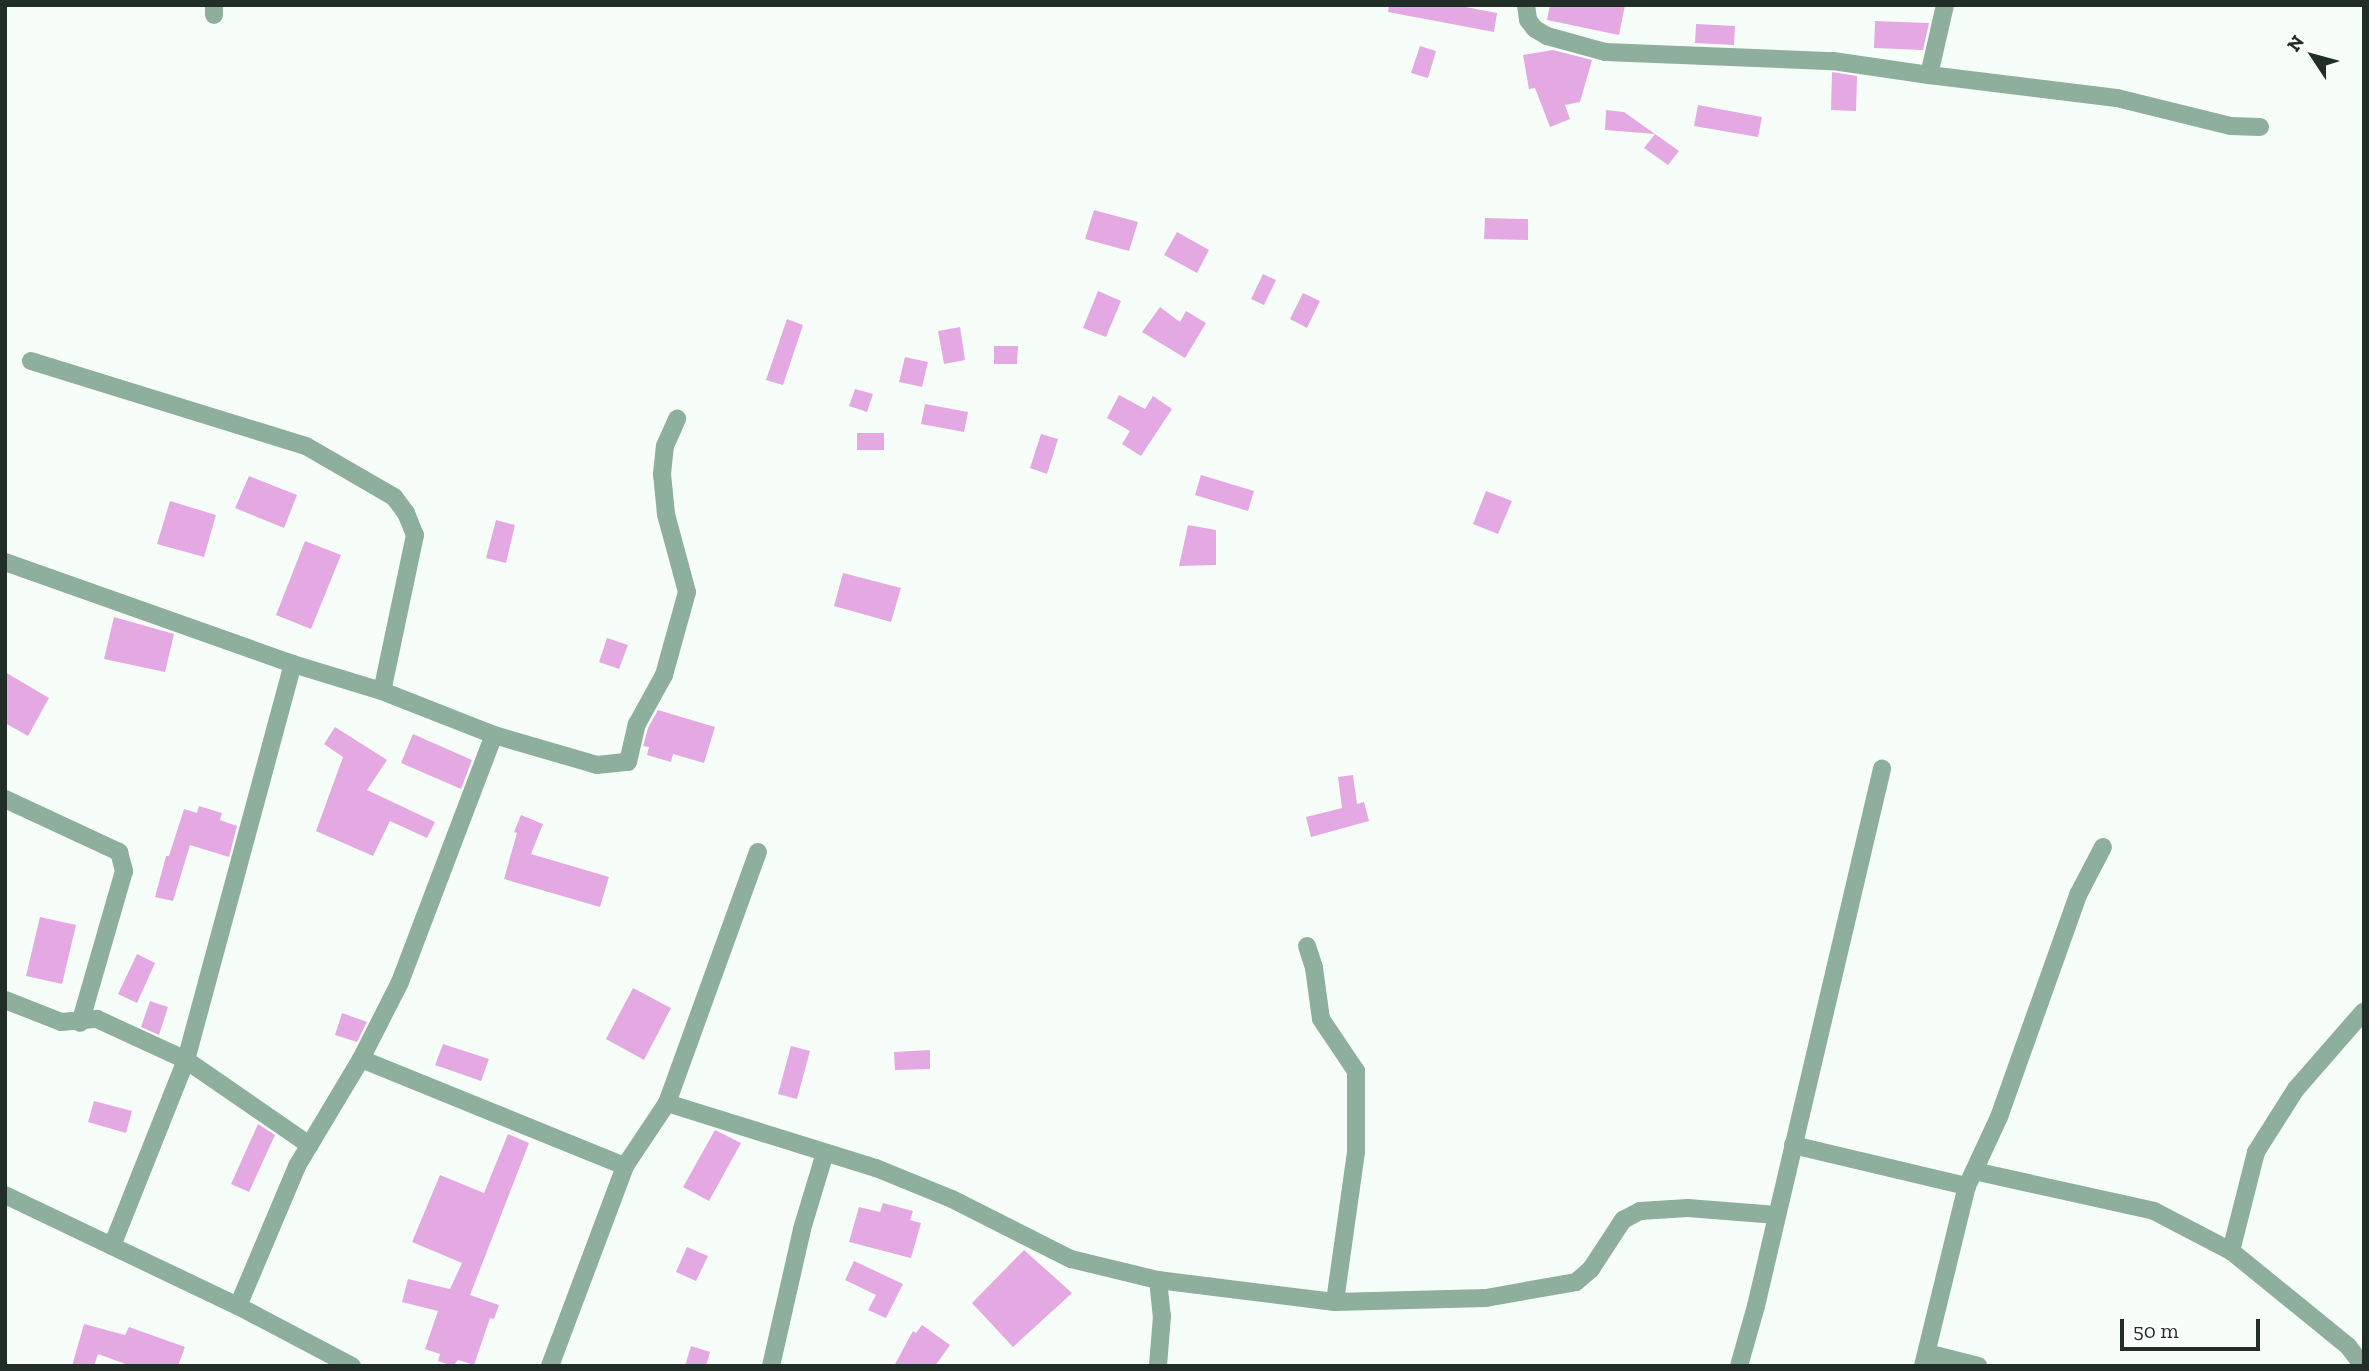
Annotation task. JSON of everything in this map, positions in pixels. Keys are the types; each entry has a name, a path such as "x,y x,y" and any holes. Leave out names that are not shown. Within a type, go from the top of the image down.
{"street":[{"path":"1526,5 1528,20 1535,29 1547,36 1605,51 1833,61 2117,98 2231,126 2260,127"},
{"path":"1928,75 1945,5"},
{"path":"31,361 306,446 394,497 407,513 415,535 382,691"},
{"path":"5,562 293,664 382,691 494,734 597,765 628,762 637,724 664,675 687,592 666,514 662,474 666,446 677,419"},
{"path":"112,1246 186,1060 293,664"},
{"path":"238,1306 297,1166 362,1059 400,982 494,734"},
{"path":"1739,1366 1882,769"},
{"path":"5,799 119,852 124,871 80,1023"},
{"path":"1978,1366 1925,1359 1970,1178 1999,1117 2078,895 2102,847"},
{"path":"550,1366 625,1166 667,1103 758,852"},
{"path":"1307,946 1314,968 1321,1018 1356,1071 1356,1152 1335,1302"},
{"path":"5,1000 61,1022 80,1023 97,1019 186,1060 309,1145"},
{"path":"2231,1251 2256,1152 2278,1114 2302,1081 2364,1011"},
{"path":"362,1059 625,1166"},
{"path":"667,1103 876,1168 952,1199 1071,1259 1158,1280 1335,1302 1486,1298 1576,1282 1591,1269 1623,1220 1640,1211 1688,1208 1777,1215"},
{"path":"1793,1145 2154,1212 2231,1251 2348,1346 2363,1366"},
{"path":"771,1366 802,1229 825,1153"},
{"path":"5,1195 238,1306 352,1366"},
{"path":"1158,1280 1162,1317 1158,1366"}],"building":[{"path":"1389,5 1455,5 1497,13 1494,32 1388,12"},
{"path":"1550,5 1625,5 1619,35 1547,20"},
{"path":"1875,21 1929,23 1923,50 1874,48"},
{"path":"1696,24 1735,26 1734,45 1695,43"},
{"path":"1420,46 1436,51 1428,78 1411,73"},
{"path":"1553,50 1592,60 1580,102 1565,105 1570,119 1550,127 1535,88 1529,89 1523,55"},
{"path":"1832,72 1857,76 1856,111 1831,110"},
{"path":"1698,105 1762,117 1758,137 1694,126"},
{"path":"1606,110 1624,112 1679,151 1668,165 1644,148 1655,134 1605,130"},
{"path":"1094,210 1138,222 1129,251 1085,239"},
{"path":"1485,218 1528,219 1528,240 1484,239"},
{"path":"1177,232 1209,250 1197,273 1164,255"},
{"path":"1263,274 1276,280 1264,305 1251,299"},
{"path":"1098,291 1121,301 1106,337 1083,328"},
{"path":"1303,293 1320,301 1307,328 1290,319"},
{"path":"1160,307 1180,322 1186,311 1206,323 1185,358 1142,332"},
{"path":"787,319 803,325 783,385 766,380"},
{"path":"960,327 965,360 944,364 938,331"},
{"path":"994,346 1018,346 1017,364 994,364"},
{"path":"905,357 928,362 922,387 899,382"},
{"path":"855,389 873,394 867,412 849,406"},
{"path":"1119,395 1145,409 1153,396 1172,409 1141,456 1122,444 1130,431 1107,418"},
{"path":"925,404 968,412 964,432 921,424"},
{"path":"857,433 884,433 884,450 857,450"},
{"path":"1041,434 1058,439 1047,474 1030,468"},
{"path":"1201,475 1254,491 1248,511 1195,495"},
{"path":"249,476 297,495 284,528 235,508"},
{"path":"1486,491 1512,501 1498,534 1473,524"},
{"path":"170,501 216,515 204,557 157,544"},
{"path":"496,520 515,525 506,563 486,558"},
{"path":"1188,525 1216,530 1216,565 1179,566"},
{"path":"305,541 341,555 311,629 276,615"},
{"path":"843,573 901,588 891,622 834,606"},
{"path":"114,617 174,634 165,672 104,659"},
{"path":"607,638 628,645 619,669 599,662"},
{"path":"5,672 49,698 28,736 5,723"},
{"path":"658,710 715,727 704,763 673,754 671,762 647,755 649,747 643,746 648,728"},
{"path":"335,727 387,760 367,790 435,822 427,838 390,821 373,856 316,831 343,757 324,744"},
{"path":"413,734 472,760 461,789 401,763"},
{"path":"1353,775 1357,804 1364,802 1369,821 1311,837 1306,817 1342,808 1338,777"},
{"path":"199,806 222,813 220,820 237,826 229,857 190,845 173,901 155,897 166,856 169,856 184,809 197,813"},
{"path":"521,815 543,824 531,854 609,877 600,907 504,879 517,833 514,832"},
{"path":"40,917 76,925 62,984 26,976"},
{"path":"137,954 155,963 137,1003 118,994"},
{"path":"633,988 671,1008 644,1060 606,1039"},
{"path":"150,1001 168,1007 159,1035 141,1027"},
{"path":"342,1013 367,1022 357,1042 335,1035"},
{"path":"443,1044 489,1059 481,1081 435,1065"},
{"path":"791,1046 810,1051 797,1099 778,1094"},
{"path":"930,1050 930,1069 895,1070 894,1052"},
{"path":"94,1101 132,1111 126,1133 88,1122"},
{"path":"258,1124 275,1135 249,1192 231,1184"},
{"path":"715,1130 741,1143 709,1201 683,1187"},
{"path":"508,1134 529,1143 470,1295 499,1305 494,1319 490,1318 474,1365 458,1360 453,1366 438,1361 440,1354 425,1349 438,1311 402,1302 408,1279 450,1289 462,1263 412,1242 440,1175 484,1193"},
{"path":"883,1203 913,1211 910,1220 921,1223 911,1258 849,1242 859,1207 880,1212"},
{"path":"687,1247 708,1256 696,1281 676,1272"},
{"path":"1024,1250 1072,1293 1013,1347 972,1303"},
{"path":"854,1261 903,1284 886,1318 868,1310 876,1295 845,1280"},
{"path":"84,1324 125,1335 129,1327 185,1347 178,1366 131,1366 98,1354 94,1366 72,1366"},
{"path":"922,1325 950,1345 935,1366 894,1366 913,1331 916,1333"},
{"path":"691,1346 710,1352 706,1366 685,1366"}]}
